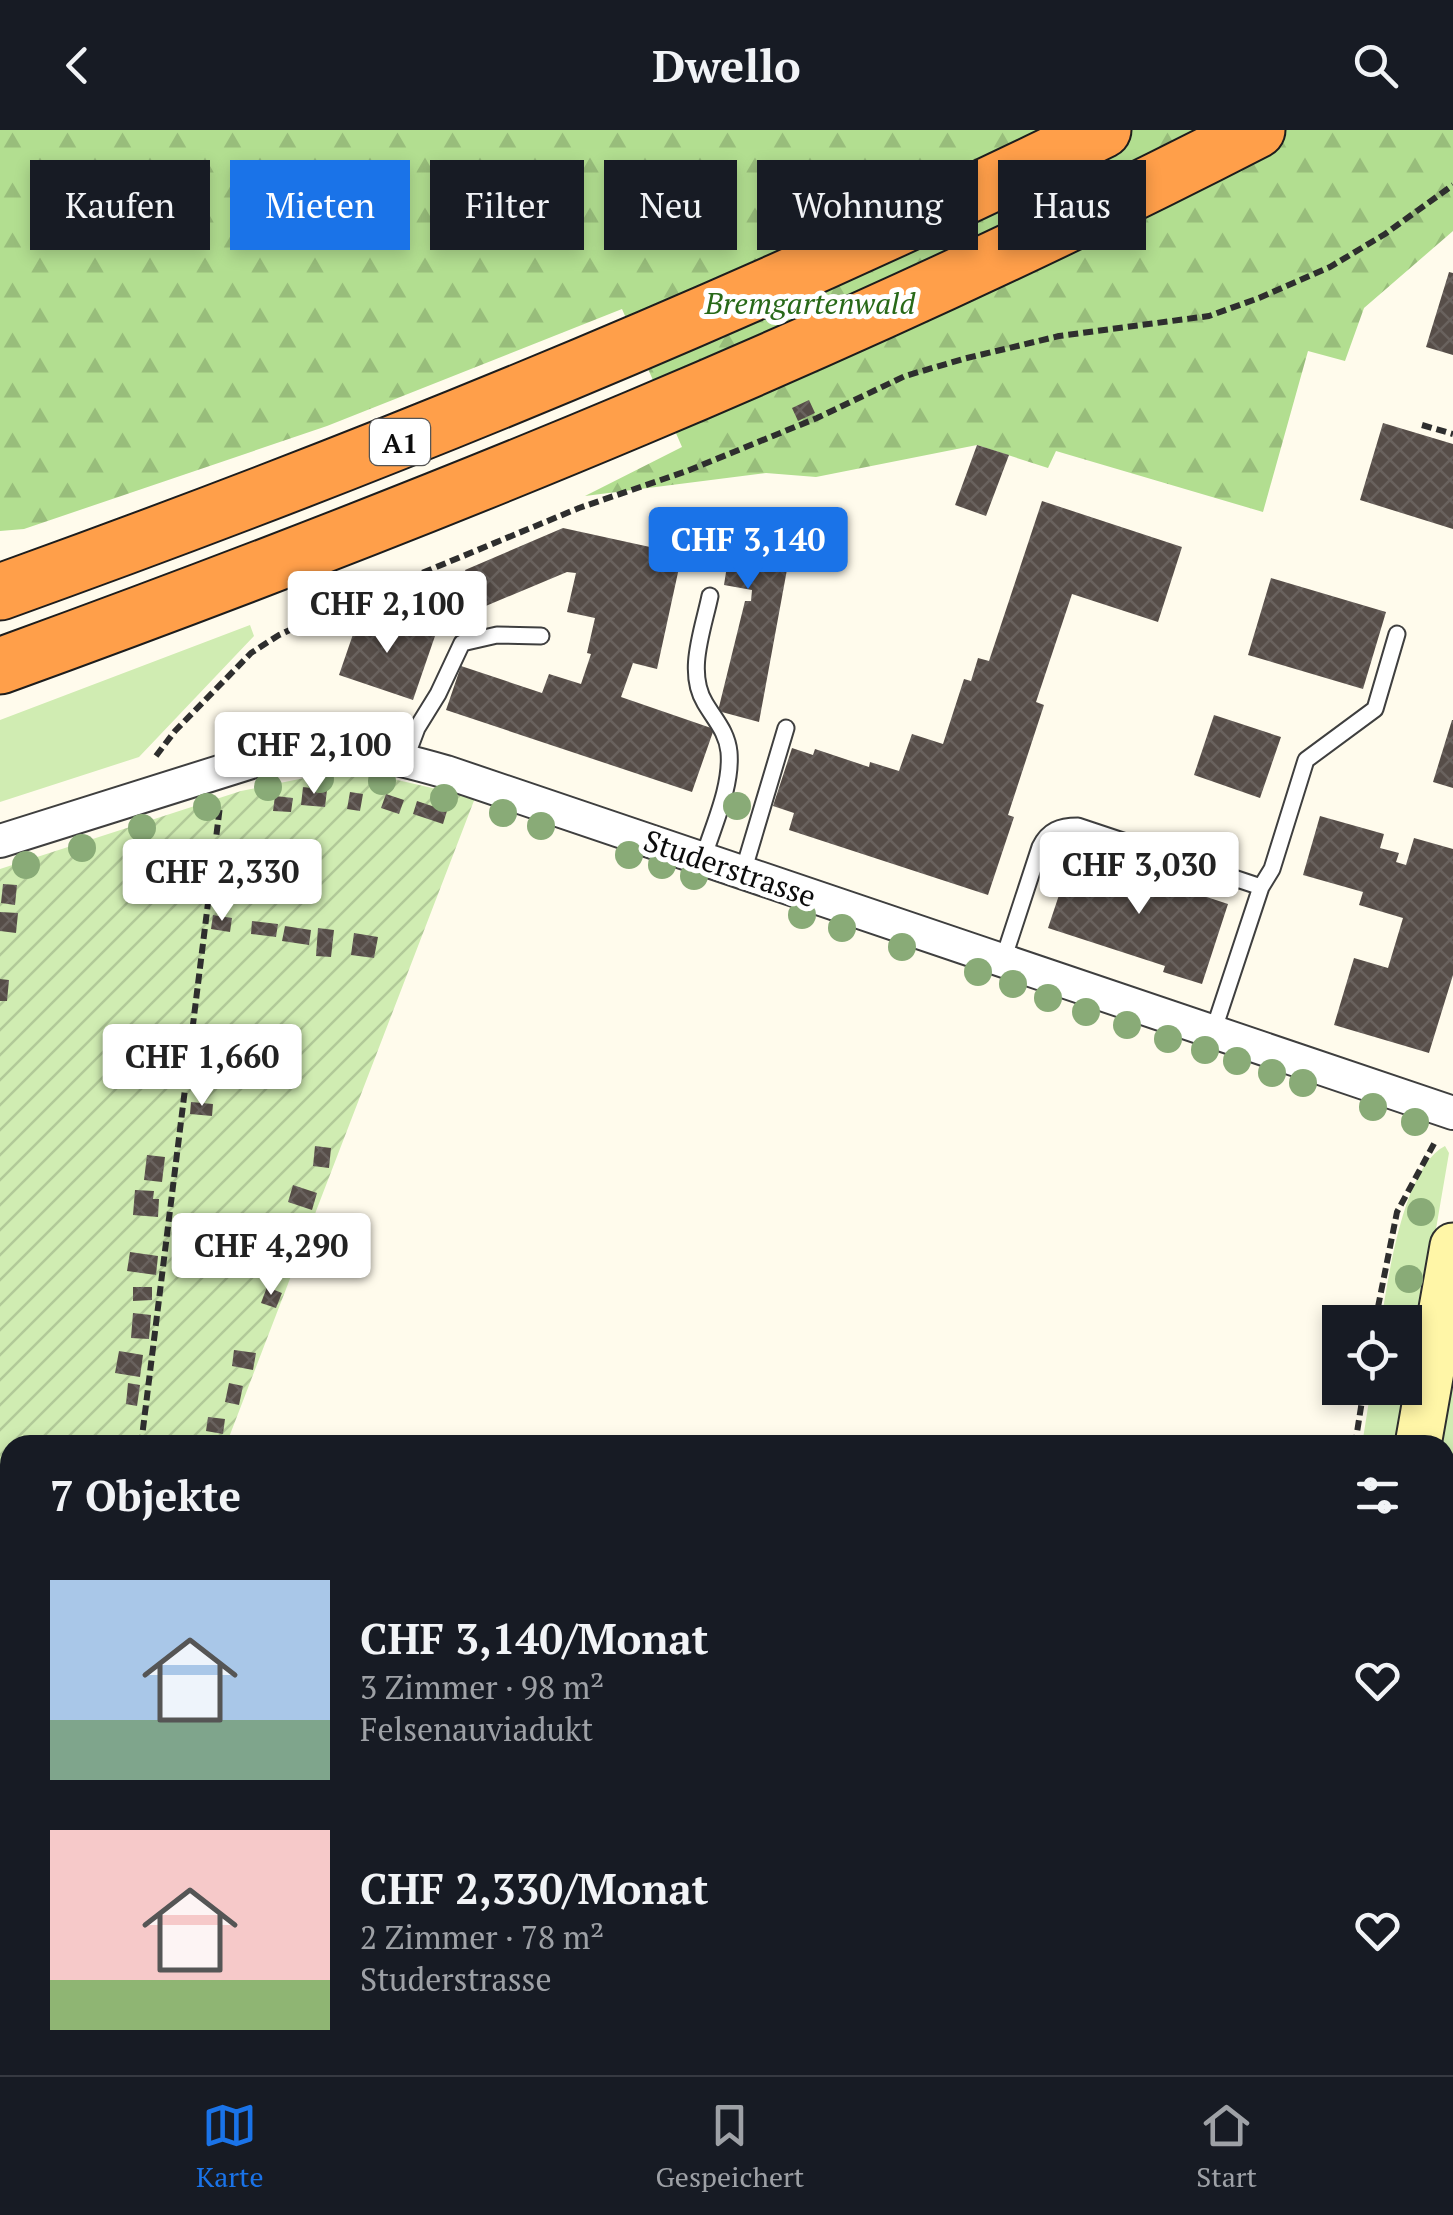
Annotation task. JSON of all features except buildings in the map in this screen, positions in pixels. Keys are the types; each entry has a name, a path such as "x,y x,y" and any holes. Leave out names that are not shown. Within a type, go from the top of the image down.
{"highway":[{"name":"A1","path":"0,592 448,424 638,345 817,266 1103,130"},
{"name":"A1","path":"0,666 374,527 665,408 1027,244 1258,130"}],"street":[{"name":"Studerstrasse","path":"0,841 280,753 314,748 360,750 405,760 1003,960 1213,1032 1448,1121"},
{"path":"1420,1435 1453,1246"}],"lane":[{"path":"704,859 728,776 729,752 724,732 697,684 696,665 710,596"},
{"path":"1213,1032 1262,887 1272,869 1306,760 1375,709 1397,634"},
{"path":"405,760 417,728 462,643 497,635 541,636"},
{"path":"743,872 786,728"},
{"path":"1003,960 1040,847 1045,837 1059,828 1078,826 1262,887"}],"path":[{"path":"155,757 251,653 279,635 340,608 578,508 703,465 906,376 1059,336 1209,316 1259,298 1330,267 1385,234 1453,185"},
{"path":"1422,425 1453,434"},
{"path":"142,1435 221,798 214,771"},
{"path":"1378,1305 1396,1212 1448,1121"},
{"path":"1357,1435 1361,1405"}],"green space":[{"name":"Bremgartenwald","path":"0,130 1453,130 1453,231 1364,308 1345,361 1308,351 1263,512 1056,451 1048,468 977,445 816,477 766,473 585,496 682,447 622,309 327,426 24,529 0,531"},
{"path":"250,625 254,636 139,757 0,802 0,720"},
{"path":"329,773 376,775 475,798 230,1435 0,1435 0,869 241,791"},
{"path":"1445,1146 1449,1153 1422,1311 1422,1305 1384,1305 1400,1226 1418,1176 1430,1158"},
{"path":"1453,1362 1453,1435 1440,1435"},
{"path":"1368,1405 1406,1405 1401,1435 1364,1435"}]}
